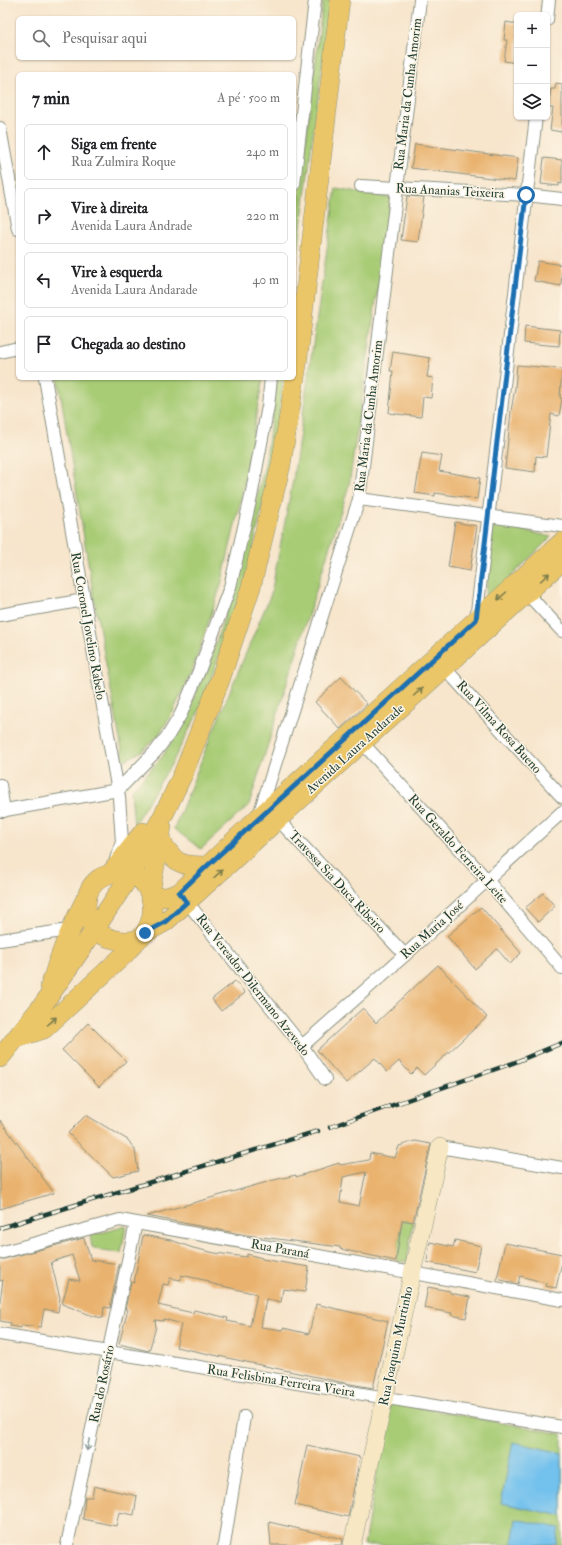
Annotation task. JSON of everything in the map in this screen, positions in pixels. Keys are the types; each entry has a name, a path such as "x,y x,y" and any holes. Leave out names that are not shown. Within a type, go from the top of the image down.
{"main road":[{"path":"296,365 340,0"},
{"path":"0,1058 10,1041 45,1002 131,874 165,812 183,774 214,694 251,587 281,466 294,380"},
{"path":"440,663 476,620 522,588 562,542"},
{"name":"Avenida Laura Andarade","path":"141,936 165,922 183,897 268,815 358,737 522,588 562,561"},
{"path":"10,1041 44,1029 125,954 151,922 151,895 165,812"},
{"path":"111,873 140,835 165,812"},
{"path":"45,1002 56,963 70,930 92,887 100,878 111,873 131,874 142,882 151,895 166,898 183,897 207,866 268,815"},
{"path":"160,840 170,856 185,866 207,866"},
{"path":"86,898 87,915 95,929 107,937 123,941 141,936"}],"street":[{"path":"296,166 315,0"},
{"name":"Rua Maria da Cunha Amorim","path":"268,815 359,499 420,0"},
{"path":"548,12 549,0"},
{"path":"476,620 536,120"},
{"path":"0,128 16,218"},
{"name":"Rua Ananias Teixeira","path":"361,186 526,195 562,199"},
{"path":"0,352 16,348"},
{"name":"Rua Coronel Jovelino Rabelo","path":"44,380 118,790 122,842 111,873"},
{"path":"0,785 2,811 118,790 156,751 169,734 181,714 199,671 230,587 251,497 272,380"},
{"path":"359,499 562,526"},
{"path":"522,588 562,631"},
{"path":"0,615 84,600"},
{"name":"Rua Vilma Rosa Bueno","path":"440,663 562,797"},
{"name":"Rua Geraldo Ferreira Leite","path":"358,737 487,880 562,968"},
{"name":"Rua Maria José","path":"302,1046 405,955 562,812"},
{"name":"Travessa Sia Duca Ribeiro","path":"268,815 405,955"},
{"name":"Rua Vereador Dilermano Azevedo","path":"183,897 302,1046 325,1079"},
{"path":"0,940 70,930"},
{"path":"440,1147 562,1168"},
{"name":"Rua Joaquim Murtinho","path":"352,1545 440,1147"},
{"name":"Rua Paraná","path":"0,1253 120,1220 562,1300"},
{"name":"Rua do Rosário","path":"67,1545 136,1223"},
{"name":"Rua Felisbina Ferreira Vieira","path":"0,1334 562,1427"},
{"path":"224,1545 244,1417"}],"green space":[{"path":"323,0 331,0 296,272 296,221"},
{"path":"336,188 391,198 349,485 249,805 201,849 174,829 211,736 271,594 293,480"},
{"path":"58,380 263,380 242,495 221,585 193,668 173,712 158,736 142,751 124,761 94,599"},
{"path":"277,380 284,380 272,464 245,584 199,711 172,763 134,824 131,791 163,756 190,707 210,660 236,582 265,465"},
{"path":"493,523 551,537 485,602"},
{"path":"402,1220 413,1222 407,1262 396,1261"},
{"path":"126,1226 121,1253 102,1251 92,1247 90,1236"},
{"path":"389,1402 562,1434 562,1545 364,1545"}],"water":[{"path":"513,1442 562,1453 562,1516 501,1503"},
{"path":"516,1519 559,1528 556,1545 512,1544"}],"building":[{"path":"506,22 514,23 514,63 504,61 507,40 504,40"},
{"path":"556,83 562,84 562,132 550,130 553,108 550,108 550,95 551,89 555,89"},
{"path":"415,144 518,158 515,181 411,168"},
{"path":"544,158 562,160 562,184 559,183 559,186 541,184"},
{"path":"407,196 424,197 418,242 401,240"},
{"path":"538,261 562,265 561,286 534,281"},
{"path":"525,326 560,330 559,346 524,343"},
{"path":"393,352 430,358 427,377 433,378 431,398 423,397 421,417 389,413 393,371 390,371"},
{"path":"517,365 562,369 560,398 562,399 559,416 551,414 546,457 536,456 535,472 505,468"},
{"path":"422,453 442,456 439,471 480,478 477,499 435,493 435,496 415,493"},
{"path":"455,522 477,526 470,571 448,567"},
{"path":"341,677 367,704 340,729 315,702"},
{"path":"543,893 555,906 538,922 525,908"},
{"path":"481,907 521,953 510,964 497,949 475,969 447,936"},
{"path":"438,965 487,1017 424,1075 417,1068 411,1074 399,1061 387,1072 375,1058 346,1083 317,1050 363,1008 376,1023"},
{"path":"235,981 245,993 221,1011 212,999"},
{"path":"88,1023 126,1061 99,1087 62,1050"},
{"path":"86,1115 128,1140 135,1150 138,1171 113,1177 68,1133"},
{"path":"0,1120 54,1193 0,1209"},
{"path":"415,1141 431,1144 413,1222 402,1220 396,1261 340,1249 340,1247 246,1235 147,1216 274,1180 296,1175 296,1177 339,1163 340,1165 369,1160 370,1153 395,1158 399,1146","holes":["366,1172 359,1206 340,1202 343,1177"]},
{"path":"143,1235 171,1240 193,1248 215,1253 247,1257 247,1254 262,1259 309,1267 305,1292 283,1289 281,1302 266,1299 261,1327 283,1330 283,1328 309,1334 316,1304 388,1321 373,1388 176,1347 181,1324 164,1319 163,1321 155,1320 156,1327 149,1351 119,1344 128,1309 125,1309 131,1282 134,1283","holes":["181,1275 209,1281 209,1283 257,1294 250,1326 227,1321 228,1318 194,1310 193,1313 158,1305 163,1284 168,1285 170,1278 181,1280"]},
{"path":"84,1238 91,1260 119,1264 110,1308 104,1307 103,1318 93,1316 62,1304 69,1279 80,1281 72,1255 51,1262 60,1298 58,1312 44,1309 41,1327 21,1325 21,1328 10,1326 11,1323 0,1321 0,1301 3,1280 0,1281 0,1260"},
{"path":"455,1240 481,1246 475,1272 427,1262 430,1242 453,1247"},
{"path":"505,1243 562,1254 562,1262 556,1288 545,1286 546,1283 520,1276 518,1284 497,1279"},
{"path":"428,1287 450,1291 450,1293 470,1297 466,1318 451,1315 452,1313 424,1308"},
{"path":"307,1445 360,1457 348,1517 295,1505"},
{"path":"94,1486 137,1496 134,1515 119,1512 116,1526 83,1519 85,1497 92,1497"},
{"path":"269,1522 343,1539 342,1545 271,1545"}],"railway":[{"path":"330,1127 513,1063 562,1043"},
{"path":"0,1228 318,1131"}],"route":[{"path":"145,933 165,922 187,902 179,893 258,818 476,620 526,195"}]}
